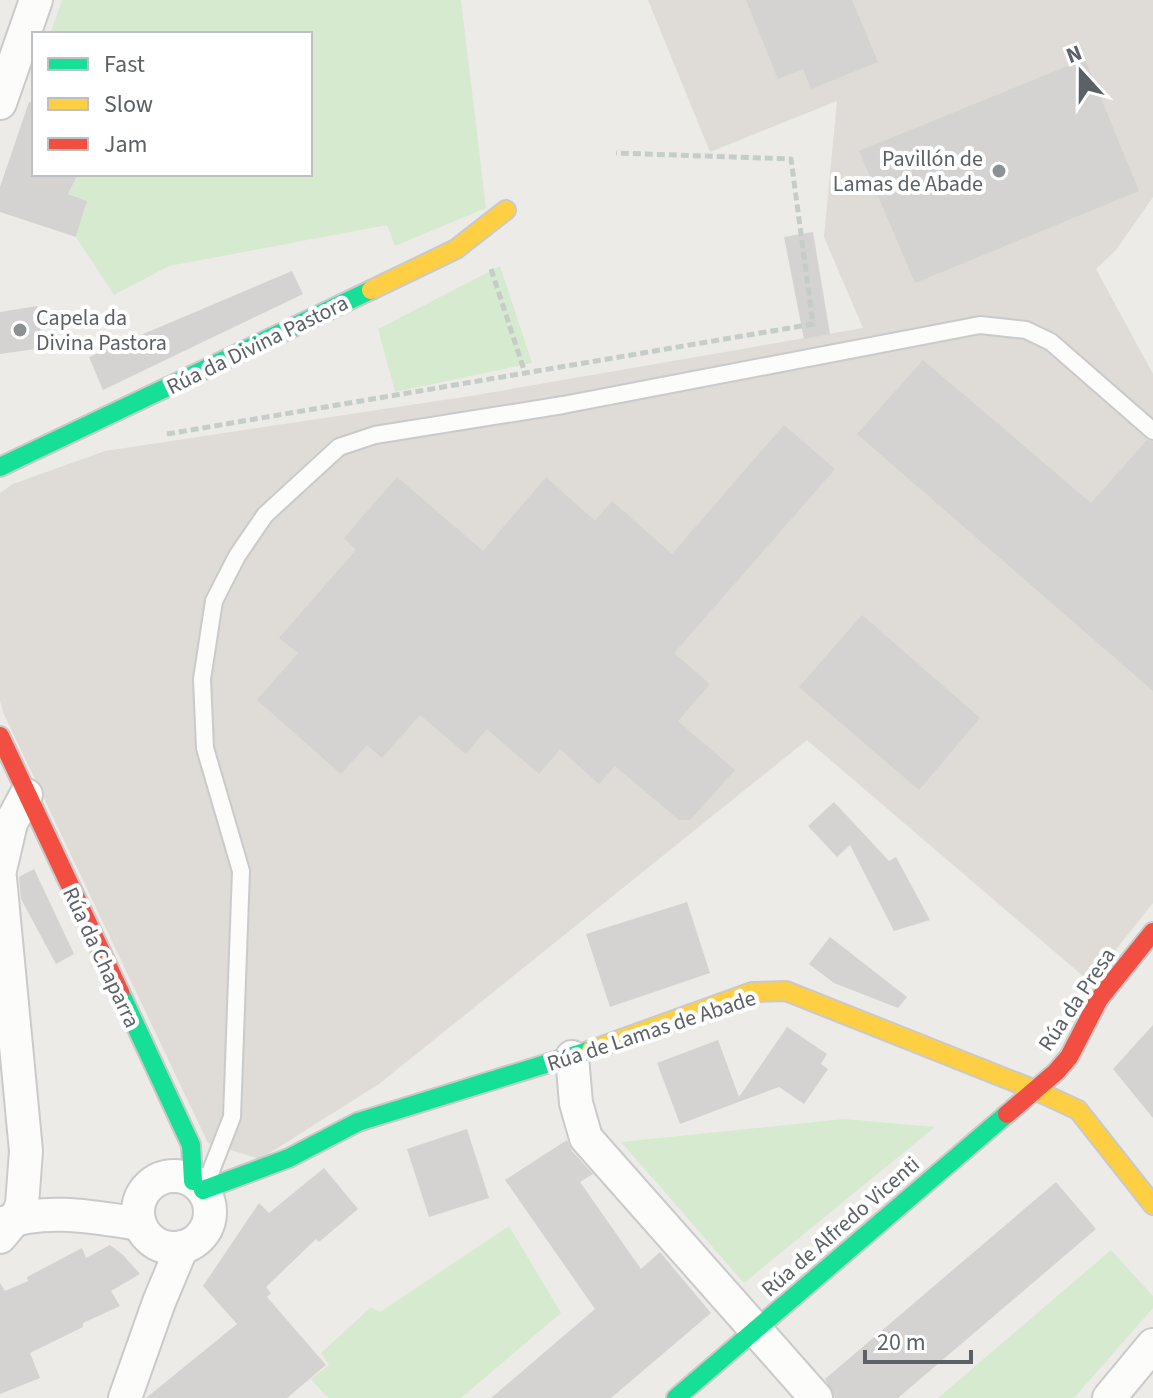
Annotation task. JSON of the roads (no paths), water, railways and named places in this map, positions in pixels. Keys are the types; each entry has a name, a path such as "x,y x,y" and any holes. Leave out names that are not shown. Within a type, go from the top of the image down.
{"street":[{"path":"0,103 36,0"},
{"name":"Rúa da Divina Pastora","path":"0,467 456,249 506,210"},
{"name":"Rúa da Chaparra","path":"0,736 191,1145 198,1186"},
{"path":"0,870 11,823 26,795"},
{"path":"0,878 26,1151 22,1205 4,1223"},
{"name":"Rúa da Presa","path":"1035,1090 1069,1057 1099,999 1153,932"},
{"name":"Rúa de Lamas de Abade","path":"198,1186 289,1158 358,1122 572,1057 752,992 786,991 1078,1110 1153,1205"},
{"path":"572,1057 576,1103 586,1138 816,1398"},
{"name":"Rúa de Alfredo Vicenti","path":"676,1398 1035,1090"},
{"name":"Rúa de Lamas de Abade","path":"207,1225 289,1158"},
{"path":"4,1223 53,1214 86,1215 158,1237 202,1235 207,1225 209,1204 198,1186 182,1177 160,1178 143,1192 86,1215"},
{"path":"125,1398 159,1302 158,1237 138,1214 143,1192"},
{"path":"1109,1398 1153,1345"}],"lane":[{"path":"198,1186 232,1117 241,871 205,748 202,679 214,601 237,556 265,515 339,447 375,435 563,405 980,325 1026,330 1051,342 1153,431"}],"place":[{"name":"Pavillón de Lamas de Abade","path":"999,171"},
{"name":"Capela da Divina Pastora","path":"20,330"}]}
